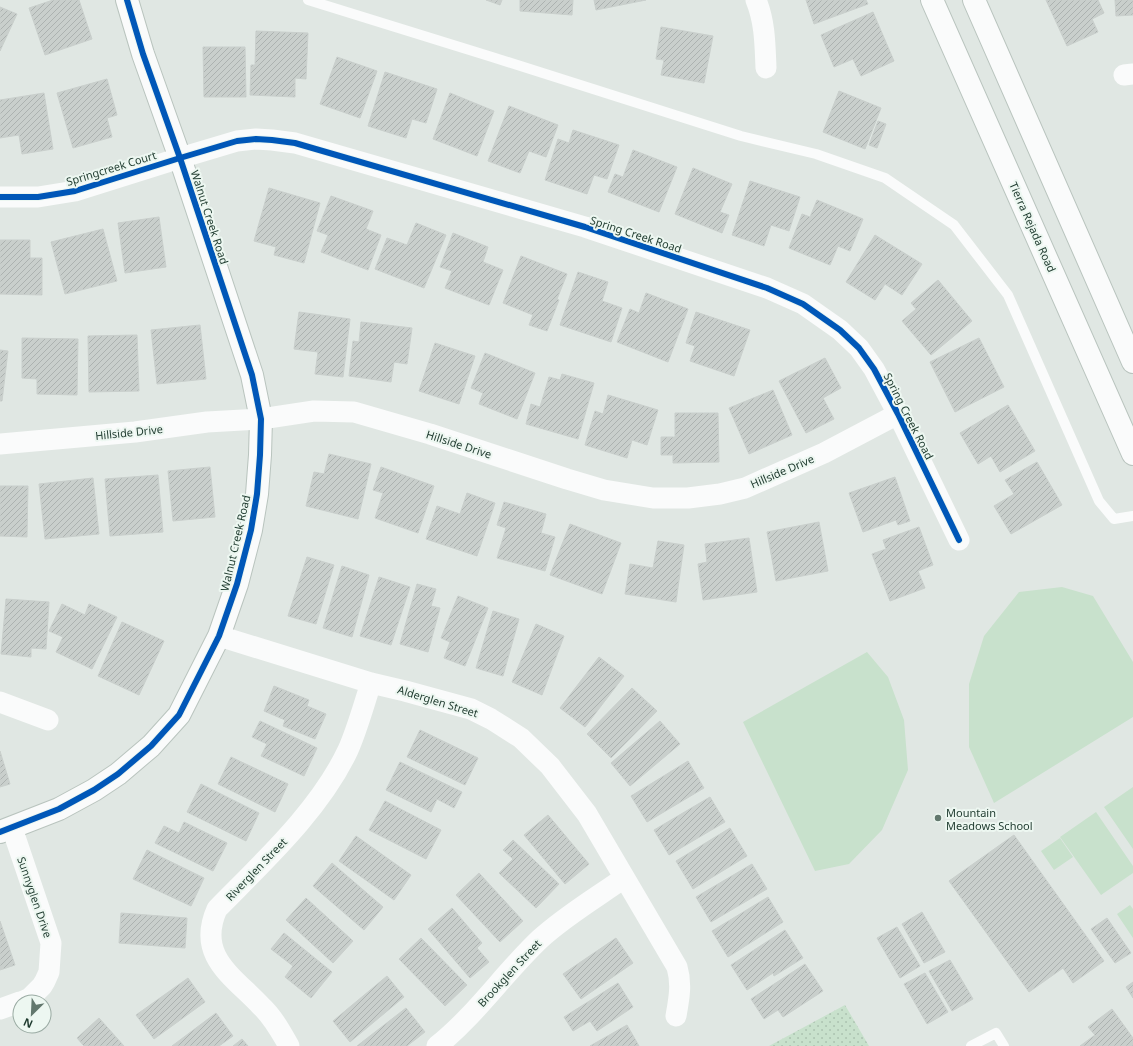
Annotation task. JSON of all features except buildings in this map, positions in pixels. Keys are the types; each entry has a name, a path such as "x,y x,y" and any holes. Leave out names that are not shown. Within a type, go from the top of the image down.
{"street":[{"name":"Walnut Creek Road","path":"6,830 59,809 94,790 118,774 151,746 179,715 219,636 237,584 251,530 257,494 261,419 252,375 180,158 143,54 127,0"},
{"path":"756,0 763,22 766,68"},
{"name":"Tierra Rejada Road","path":"932,0 1133,454"},
{"path":"974,0 1133,362"},
{"name":"Spring Creek Road","path":"180,158 237,141 256,139 295,143 585,227 767,288 803,304 840,330 854,344 874,369 898,414 959,540"},
{"name":"Springcreek Court","path":"0,197 38,197 75,191 180,158"},
{"name":"Hillside Drive","path":"0,444 135,432 206,422 261,419 314,411 354,412 430,434 604,490 653,498 688,498 720,494 745,488 824,453 898,414"},
{"name":"Alderglen Street","path":"219,636 371,683 471,709 491,719 521,738 550,766 587,814 677,967 680,976 681,988 676,1016"},
{"name":"Riverglen Street","path":"289,1046 277,1025 262,1006 228,974 212,950 211,936 213,918 217,909 278,846 308,812 334,776 349,749 371,683"},
{"path":"0,702 48,720"},
{"name":"Sunnyglen Drive","path":"6,830 51,943 49,972 42,986 34,994"},
{"name":"Brookglen Street","path":"437,1046 464,1022 522,957 542,937 624,878"},
{"name":"Sunnyglen Drive","path":"0,1009 12,1005"}],"lane":[{"path":"308,0 492,56 741,136 816,154 885,178 954,225 1008,295 1099,501 1114,519 1133,516"},
{"path":"971,1046 996,1033 1004,1046"}],"green space":[{"path":"1062,587 1093,596 1133,662 1133,717 994,803 969,747 969,684 984,636 1019,592"},
{"path":"867,652 888,677 904,720 908,770 882,830 849,864 815,871 743,722"},
{"path":"1133,787 1133,849 1104,807"},
{"path":"1096,812 1133,866 1133,873 1101,895 1060,837"},
{"path":"1060,838 1073,857 1054,870 1041,851"},
{"path":"1130,905 1133,909 1133,938 1117,914"},
{"path":"845,1005 869,1046 769,1046"}],"cycle path":[{"path":"0,832 59,809 94,790 118,774 151,746 179,715 219,636 237,584 251,530 257,494 261,419 252,375 180,158 143,54 127,0"},
{"path":"0,197 38,197 75,191 237,141 256,139 272,140 295,143 585,227 767,288 803,304 840,330 859,348 874,369 898,414 959,540"}],"place":[{"name":"Mountain Meadows School","path":"938,818"}]}
